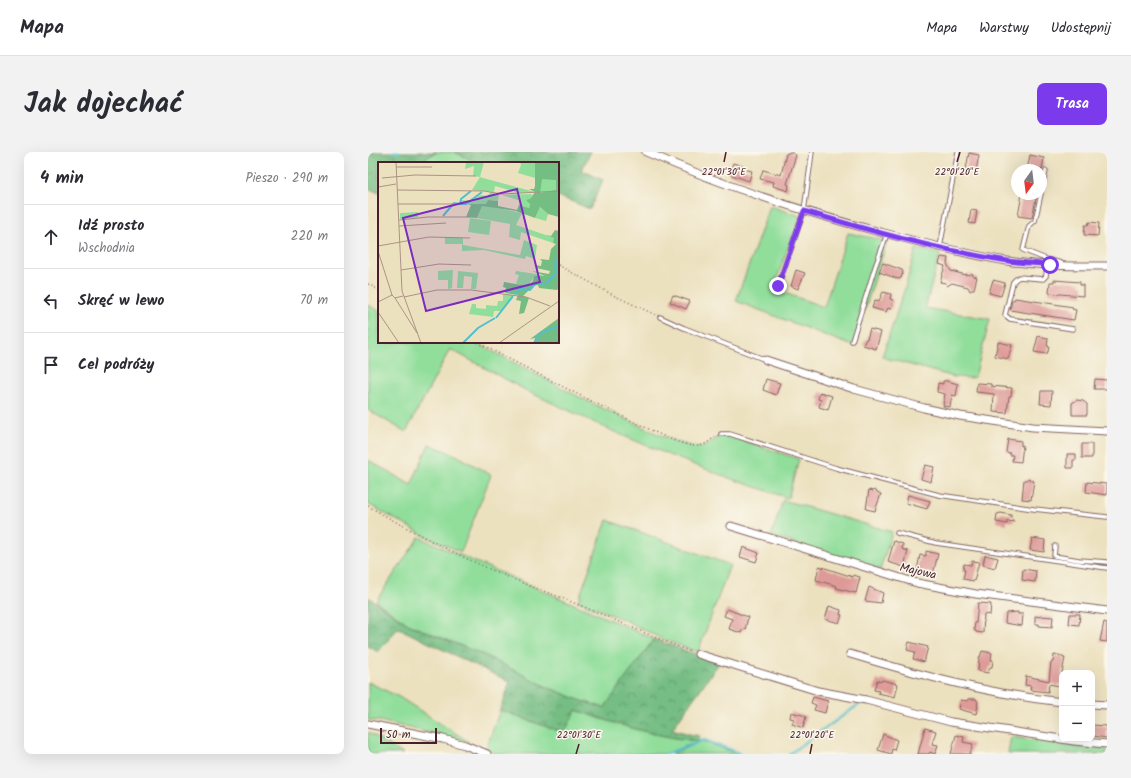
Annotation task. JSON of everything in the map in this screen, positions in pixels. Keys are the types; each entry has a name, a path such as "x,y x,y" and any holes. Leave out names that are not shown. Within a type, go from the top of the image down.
{"street":[{"path":"646,152 750,194 887,234 1008,261 1107,266"},
{"path":"766,360 854,390 952,414 1033,427 1107,431"},
{"name":"Majowa","path":"731,526 917,583 982,595 1047,602 1107,611"},
{"path":"698,654 818,691 866,700 951,722 1074,741 1107,744"},
{"path":"850,654 914,674 970,687 1031,699 1059,702"},
{"path":"1095,704 1107,705"},
{"path":"368,724 458,743 487,754"}],"lane":[{"path":"778,286 804,211 812,152"},
{"path":"940,247 958,152"},
{"path":"1040,200 1035,221 1029,226 1024,250 1046,259 1071,265"},
{"path":"852,341 887,234"},
{"path":"1047,264 1046,276 1043,279 1019,278 1013,282 1005,315 1010,319 1073,329"},
{"path":"660,317 766,360"},
{"path":"721,434 730,434 836,468 939,495 1034,509 1107,517"},
{"path":"898,533 936,543 1107,568"},
{"path":"1055,546 1054,556 1107,562"}],"path":[{"path":"559,267 615,296 660,317"},
{"path":"368,284 378,289"},
{"path":"479,343 597,404 678,441 696,446 704,445 721,434"},
{"path":"368,506 410,531 422,535 456,553 519,582 698,654"}],"green space":[{"path":"368,152 437,152 418,162 378,162 378,193 368,188"},
{"path":"437,152 454,152 477,162 418,162"},
{"path":"454,152 591,152 581,170 603,180 590,209 559,196 559,162 477,162"},
{"path":"770,206 800,216 773,289 824,307 848,233 887,241 853,346 736,301"},
{"path":"916,249 940,253 925,308 990,319 975,377 954,377 882,357 905,288"},
{"path":"368,305 378,310 378,343 477,343 585,400 680,443 690,446 704,447 720,436 725,435 799,459 788,498 726,477 617,433 529,392 450,349 406,432 368,410"},
{"path":"429,444 458,456 491,475 461,552 427,537 368,504 368,460 411,485"},
{"path":"783,500 892,532 880,570 771,536"},
{"path":"607,520 730,565 698,652 662,639 627,621 578,601"},
{"path":"419,537 654,639 605,708 579,700 547,687 486,656 408,624 376,601"},
{"path":"368,597 408,624 486,656 547,687 604,708 654,639 719,663 672,729 700,736 698,741 651,733 576,710 564,733 500,710 510,682 398,628 378,652 368,646"},
{"path":"368,682 399,697 469,742 380,721 368,720"},
{"path":"500,710 564,733 576,710 651,733 698,741 665,754 497,754 486,749"},
{"path":"368,732 403,754 368,754"},
{"path":"1011,737 1107,749 1107,754 1008,754"},
{"path":"702,741 738,754 672,754"}],"building":[{"path":"790,152 796,155 787,184 789,185 788,191 773,186 774,182 760,179 763,170 781,175 786,154"},
{"path":"969,153 979,155 976,171 966,169"},
{"path":"1030,155 1044,158 1043,164 1028,164"},
{"path":"733,163 745,167 744,169 752,171 749,181 729,174"},
{"path":"1021,200 1036,200 1032,218 1018,216"},
{"path":"971,210 977,211 975,224 969,223"},
{"path":"1089,222 1099,223 1098,236 1084,235 1085,225 1088,225"},
{"path":"941,257 948,258 947,264 951,271 966,275 970,275 972,273 973,276 977,277 974,289 970,291 968,287 952,283 947,286 946,283 940,282 945,266 939,264"},
{"path":"883,263 902,270 903,272 901,278 898,279 879,272"},
{"path":"796,270 805,273 798,289 791,286"},
{"path":"993,280 1005,283 1001,296 989,293"},
{"path":"1054,280 1080,282 1080,285 1083,285 1083,296 1049,293 1050,282 1054,282"},
{"path":"883,292 891,294 890,299 893,300 891,309 888,308 886,312 872,308 875,300 879,301"},
{"path":"673,295 690,301 686,309 670,302"},
{"path":"1015,298 1073,307 1072,309 1076,310 1074,320 1010,310 1012,300"},
{"path":"870,329 881,332 876,349 863,345 867,339"},
{"path":"1038,336 1048,338 1047,346 1049,346 1047,354 1034,352"},
{"path":"998,342 1012,345 1008,359 995,356"},
{"path":"766,379 780,383 776,395 763,390"},
{"path":"1095,379 1107,380 1107,389 1094,389"},
{"path":"943,381 958,384 956,396 952,395 950,407 943,406 945,394 937,392 938,383 943,384"},
{"path":"977,383 1012,388 1011,396 1009,396 1007,413 993,412 994,394 976,392"},
{"path":"1041,391 1052,391 1051,405 1040,404"},
{"path":"820,392 832,396 828,410 819,407 821,400 818,399"},
{"path":"1077,400 1083,401 1087,404 1087,415 1072,415 1072,403"},
{"path":"1008,439 1021,441 1021,446 1023,445 1021,462 1012,461 1013,455 1006,452"},
{"path":"1082,444 1092,444 1092,458 1082,458"},
{"path":"1067,454 1076,454 1076,460 1073,460 1073,468 1067,468"},
{"path":"925,465 934,467 931,482 921,479"},
{"path":"1029,478 1030,480 1034,481 1031,500 1022,499 1024,480"},
{"path":"1087,482 1107,484 1107,495 1086,492"},
{"path":"869,490 875,490 881,494 875,511 866,509"},
{"path":"908,495 930,501 927,509 906,503"},
{"path":"1001,513 1011,515 1011,518 1015,522 1007,521 1007,524 996,522 997,514"},
{"path":"1032,538 1045,540 1044,552 1030,550"},
{"path":"894,541 903,544 902,549 908,551 904,567 888,562"},
{"path":"743,547 759,553 756,562 740,557"},
{"path":"926,551 938,554 933,574 917,570 920,555 926,556"},
{"path":"985,555 998,558 995,568 983,565"},
{"path":"972,561 979,562 974,581 963,579 965,570 963,570 964,564 971,565"},
{"path":"819,566 853,577 853,575 860,577 856,593 836,588 837,586 816,580"},
{"path":"1023,569 1036,571 1035,582 1022,580"},
{"path":"869,587 883,593 881,603 865,601"},
{"path":"978,603 991,604 990,615 984,614 983,633 976,632 974,630"},
{"path":"829,606 841,610 840,615 842,615 839,623 825,619"},
{"path":"727,609 748,617 745,630 743,629 741,633 729,629 732,619 724,616"},
{"path":"1018,612 1018,614 1023,614 1022,626 1005,623 1006,613"},
{"path":"1070,614 1080,614 1079,625 1069,624"},
{"path":"1035,616 1053,617 1052,627 1039,626 1039,624 1035,624"},
{"path":"1104,622 1107,623 1107,642 1100,641"},
{"path":"909,642 928,647 924,662 913,659 915,652 907,650"},
{"path":"982,651 992,653 992,667 990,667 988,673 978,671 979,657"},
{"path":"1054,655 1063,656 1063,658 1065,658 1063,670 1059,670 1059,686 1049,684 1048,692 1030,690 1031,686 1025,685 1026,676 1049,681 1051,662 1053,662"},
{"path":"877,680 881,682 882,680 898,684 895,697 878,693 879,691 874,690"},
{"path":"813,697 828,701 825,713 814,710 816,705 811,703"},
{"path":"968,699 976,699 978,702 976,714 959,709 961,700 968,701"},
{"path":"791,712 806,716 803,728 792,724 794,719 790,718"},
{"path":"1095,725 1107,726 1107,738 1095,736"},
{"path":"925,728 936,731 932,744 938,745 935,754 930,752 929,754 918,754"},
{"path":"883,734 897,740 891,754 878,750"},
{"path":"956,735 964,737 963,742 973,744 970,754 951,754"}],"waterway":[{"path":"393,152 399,152"},
{"path":"789,754 861,703 868,704"},
{"path":"666,754 704,740 739,753"}],"route":[{"path":"778,286 804,211 940,247 1008,261 1050,265"}]}
